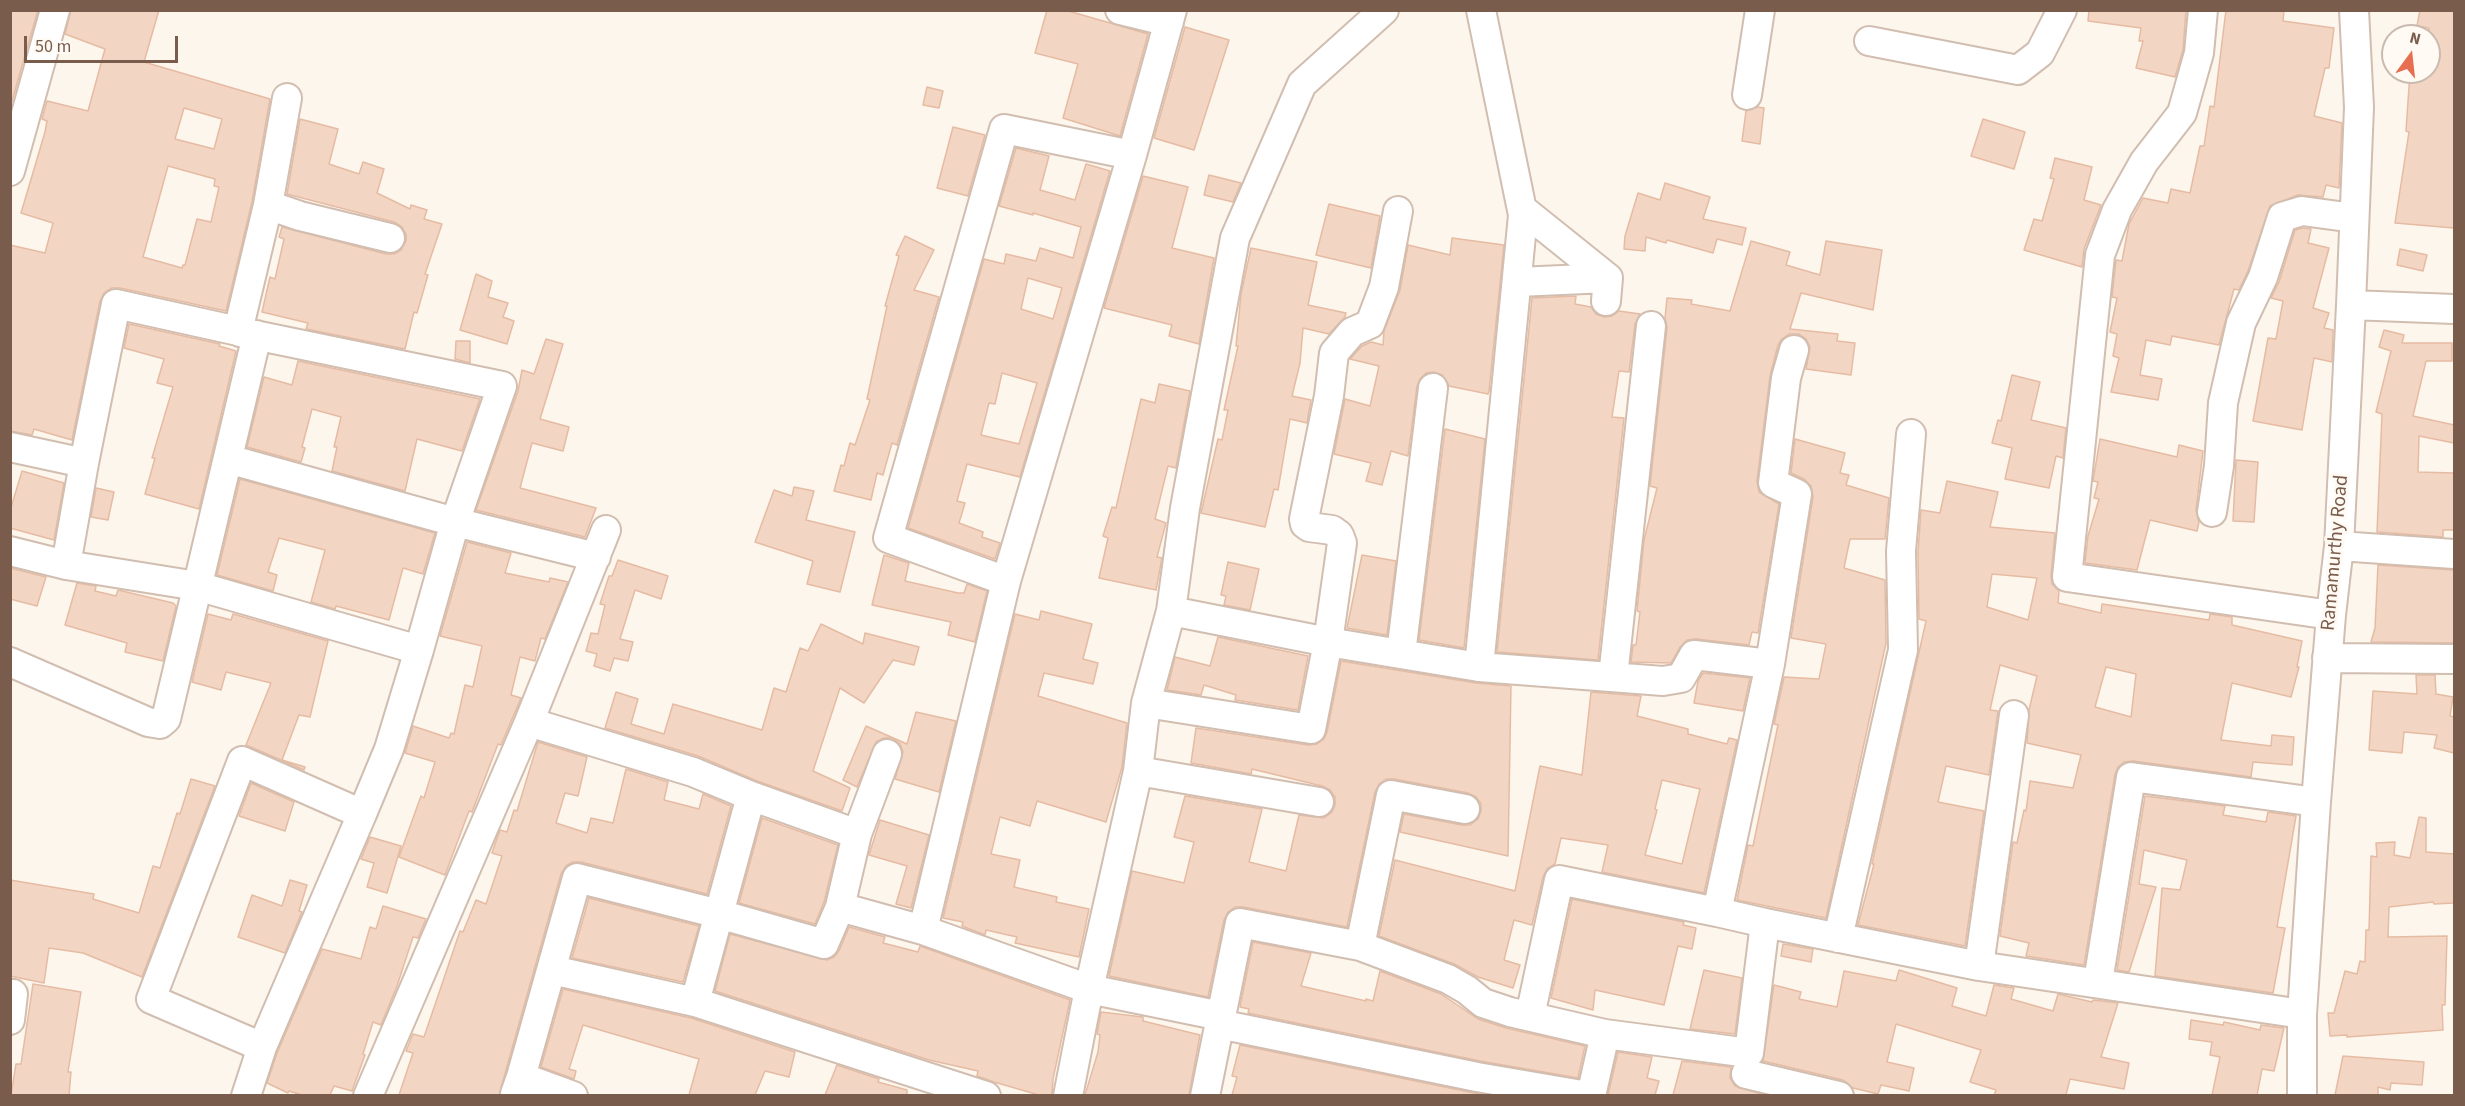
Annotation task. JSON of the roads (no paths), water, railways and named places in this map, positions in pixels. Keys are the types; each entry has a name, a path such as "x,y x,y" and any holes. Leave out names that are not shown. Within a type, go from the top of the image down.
{"street":[{"path":"10,171 16,125 55,10"},
{"path":"922,930 1006,581 1132,155 1170,16 1120,10"},
{"path":"1068,1095 1089,989 1138,771 1146,703 1171,611 1185,508 1235,238 1302,84 1384,10"},
{"path":"1479,667 1517,282 1522,209 1481,10"},
{"path":"1747,95 1760,10"},
{"path":"1869,41 2018,70 2040,53 2062,10"},
{"path":"2203,10 2199,53 2182,113 2144,162 2117,210 2100,255 2067,577 2331,615"},
{"name":"Ramamurthy Road","path":"2302,1095 2302,1014 2327,658 2339,546 2351,305 2359,107 2354,10"},
{"path":"10,662 148,722 160,724 166,719 176,685 178,660 228,459 287,98"},
{"path":"1006,581 888,538 1004,129 1132,155"},
{"path":"268,205 300,216 390,238"},
{"path":"1517,282 1607,290 1522,209"},
{"path":"2212,512 2219,466 2223,403 2241,322 2263,277 2282,217 2302,211 2354,218"},
{"path":"1146,703 1311,729 1328,642 1342,543 1339,535 1332,530 1309,526 1305,524 1304,519 1329,396 1334,353 1352,332 1370,324 1384,287 1398,212"},
{"path":"66,565 116,304 502,386 454,522 389,749 262,1047 246,1095"},
{"path":"2351,305 2454,309"},
{"path":"1613,677 1651,326"},
{"path":"1718,912 1770,664 1797,494 1773,483 1786,378 1794,350"},
{"path":"1401,654 1432,388"},
{"path":"1838,938 1903,650 1901,551 1911,434"},
{"path":"10,447 84,463"},
{"path":"228,459 454,522 596,557"},
{"path":"368,1095 529,722 606,530"},
{"path":"2339,546 2454,554"},
{"path":"10,551 66,565 197,586 419,650"},
{"path":"1171,611 1328,642 1479,667 1663,681 1681,678 1694,655 1770,664"},
{"path":"2327,658 2454,659"},
{"path":"1980,966 2014,715"},
{"path":"529,722 693,772 751,796 857,834"},
{"path":"573,1095 518,1086 577,878 719,914 824,944 840,907 857,834 886,754"},
{"path":"262,1047 151,999 242,761 362,814"},
{"path":"1138,771 1319,802"},
{"path":"2098,982 2131,777 2316,802"},
{"path":"1360,946 1391,795 1465,809"},
{"path":"695,1002 751,796"},
{"path":"1530,1016 1559,879 1980,966 2302,1014"},
{"path":"840,907 922,930 1089,989 1477,1077 1589,1095 1605,1034"},
{"path":"1205,1095 1240,923 1360,946 1448,979 1483,1003 1605,1034 1746,1074 1839,1095"},
{"path":"1746,1074 1765,923"},
{"path":"552,970 695,1002 986,1095"}]}
